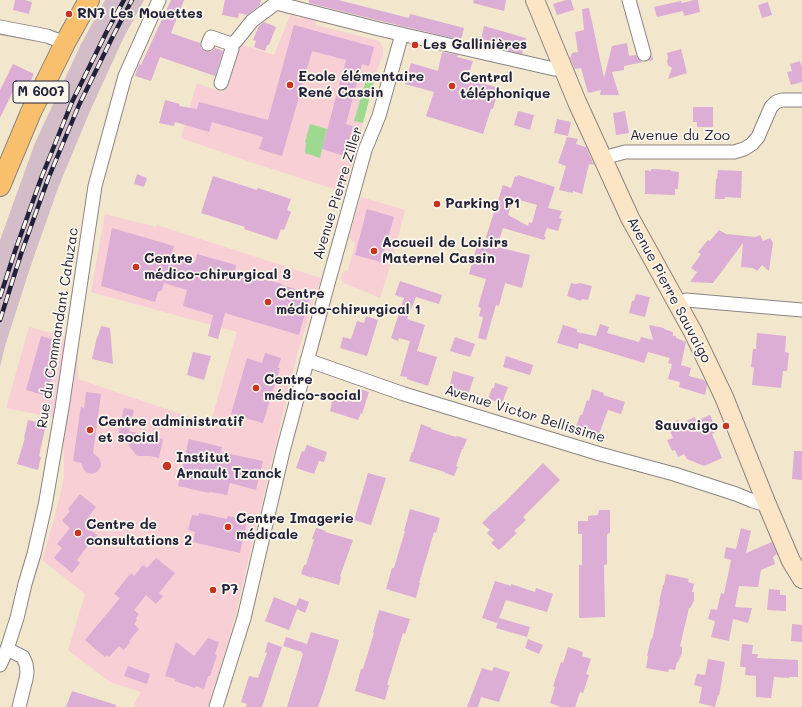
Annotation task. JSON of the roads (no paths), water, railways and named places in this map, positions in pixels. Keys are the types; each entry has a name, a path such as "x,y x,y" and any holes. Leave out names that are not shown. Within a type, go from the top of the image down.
{"main road":[{"name":"M 6007","path":"0,186 31,112 65,43 89,0"},
{"name":"Avenue Pierre Sauvaigo","path":"536,0 562,68 630,218 693,332 724,397 763,494 792,561 802,579"}],"street":[{"name":"Rue du Commandant Cahuzac","path":"0,665 17,618 45,506 62,408 96,186 125,76 159,0"},
{"path":"629,0 644,54"},
{"path":"231,44 236,41 252,21 276,3 554,69 562,68"},
{"path":"0,27 47,36 65,43"},
{"name":"Avenue Pierre Ziller","path":"216,707 244,618 279,465 365,150 379,116 398,33"},
{"path":"208,44 211,36 231,44"},
{"path":"221,83 232,49 231,44"},
{"name":"Avenue du Zoo","path":"603,158 625,152 734,152 744,149 752,144 758,137 771,107 776,102 782,100 802,100"},
{"path":"678,304 686,300 802,310"},
{"name":"Avenue Victor Bellissime","path":"307,360 404,394 600,454 674,474 736,494 749,491 763,494"},
{"path":"7,649 22,657 26,664 26,679 19,707"}],"railway":[{"path":"0,297 42,176 72,102 124,0"},
{"path":"0,320 21,254 48,179 79,105 132,0"}],"place":[{"name":"RN7 Les Mouettes","path":"69,14"},
{"name":"Les Gallinières","path":"415,45"},
{"name":"Ecole élémentaire René Cassin","path":"290,85"},
{"name":"Central téléphonique","path":"452,86"},
{"name":"Parking P1","path":"437,204"},
{"name":"Accueil de Loisirs Maternel Cassin","path":"374,251"},
{"name":"Centre médico-chirurgical 3","path":"136,267"},
{"name":"Centre médico-chirurgical 1","path":"268,302"},
{"name":"Centre médico-social","path":"256,388"},
{"name":"Sauvaigo","path":"726,426"},
{"name":"Centre administratif et social","path":"90,430"},
{"name":"Institut Arnault Tzanck","path":"167,466"},
{"name":"Centre Imagerie médicale","path":"228,527"},
{"name":"Centre de consultations 2","path":"78,533"},
{"name":"P7","path":"213,590"}]}
